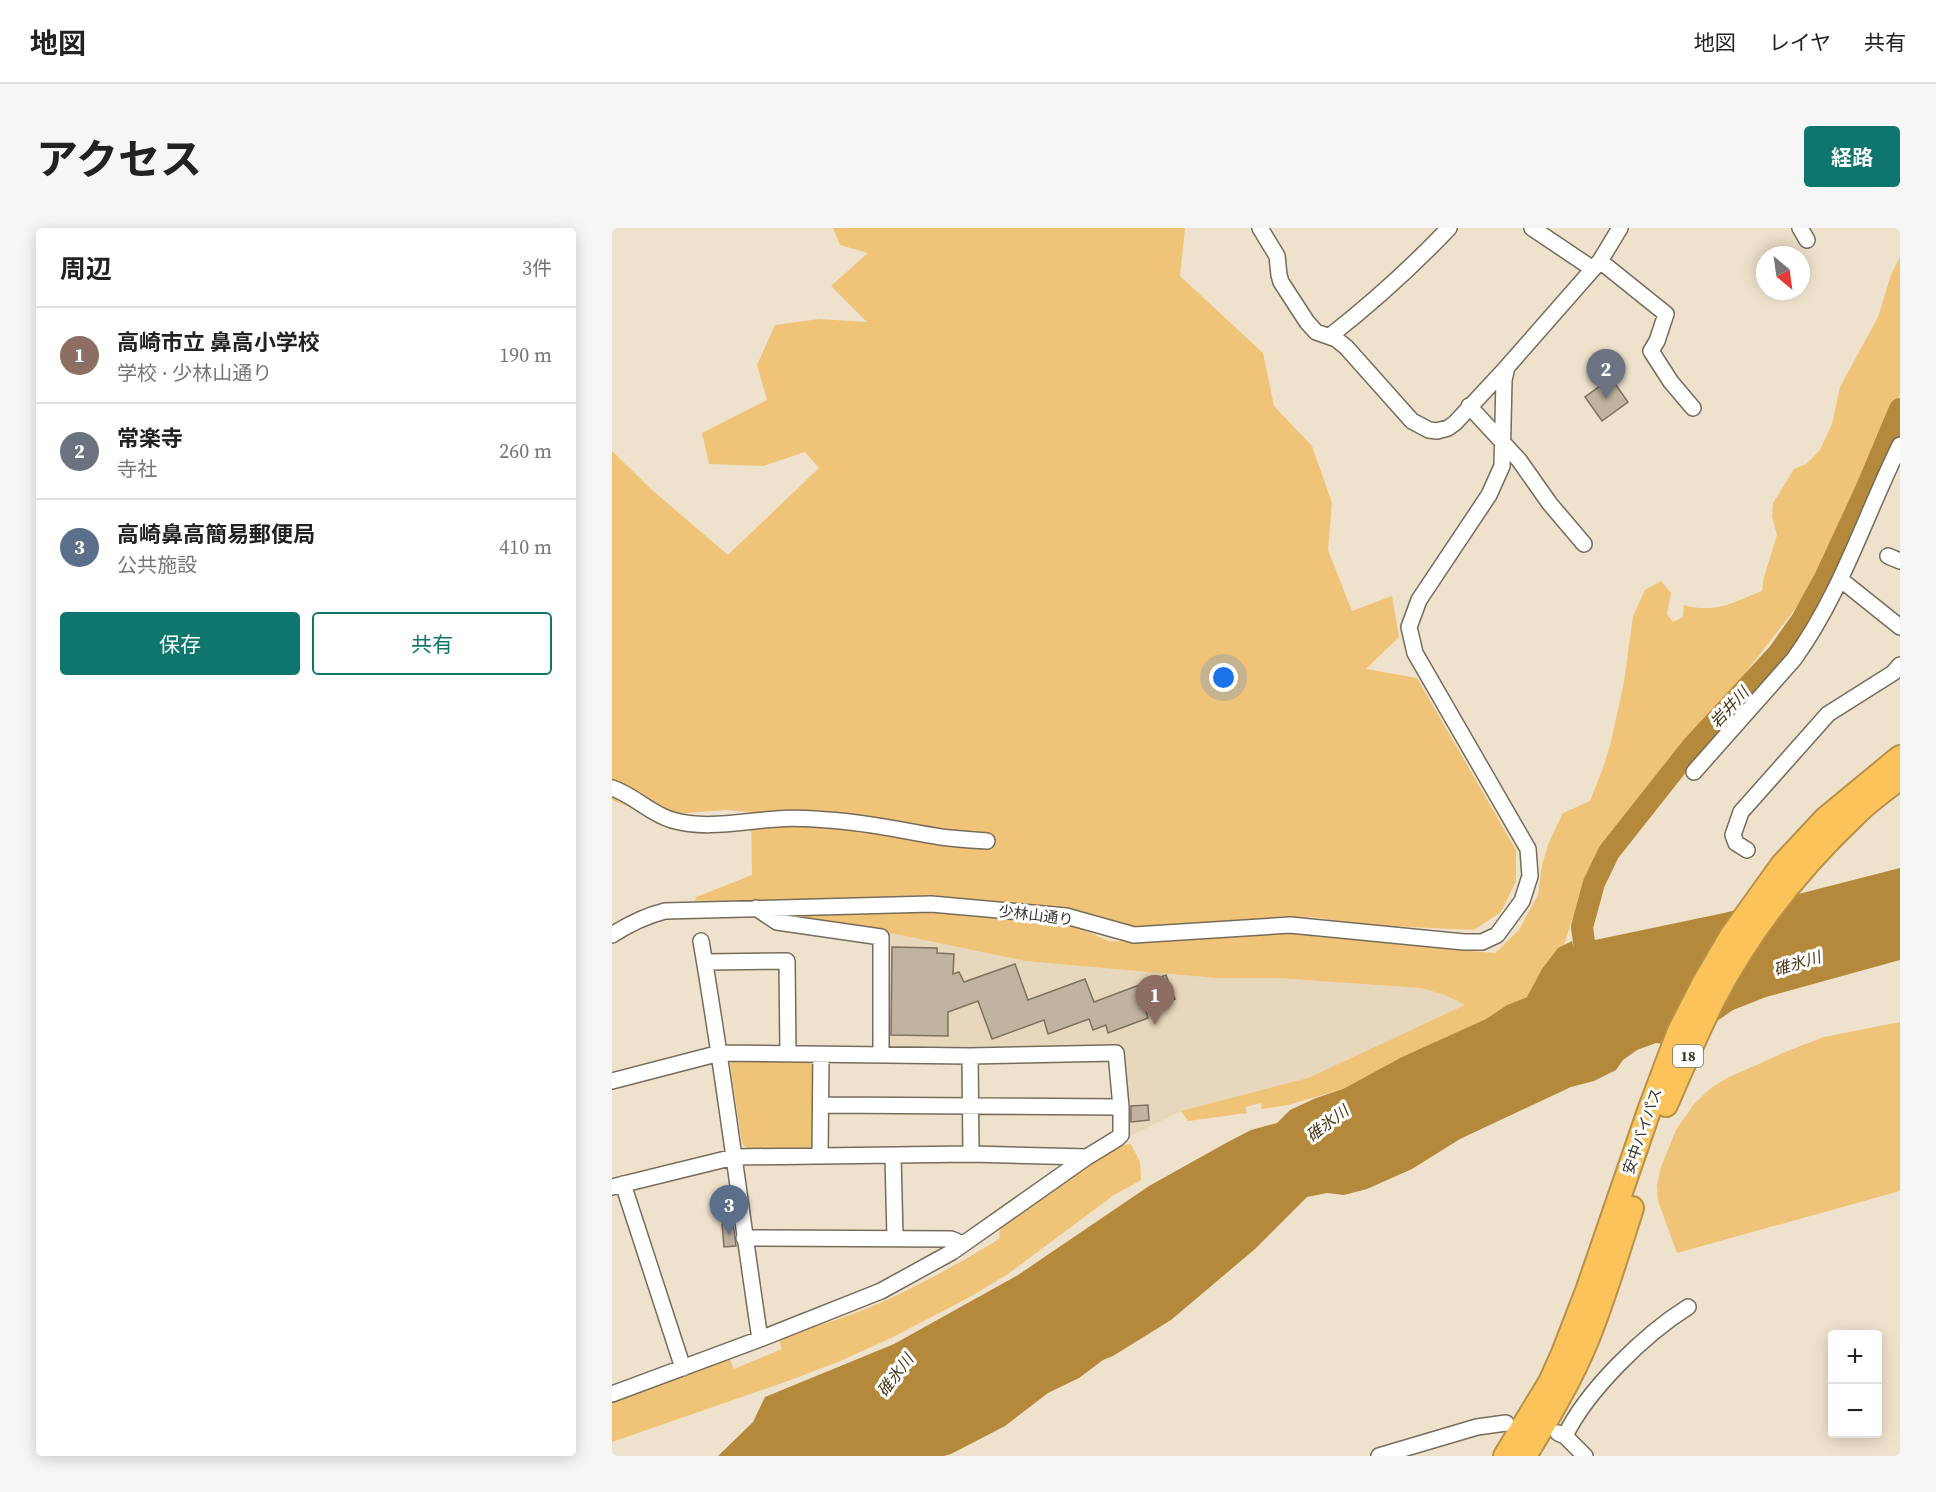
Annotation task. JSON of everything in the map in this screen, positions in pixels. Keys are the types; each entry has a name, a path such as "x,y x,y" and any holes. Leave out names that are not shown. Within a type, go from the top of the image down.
{"highway":[{"name":"安中バイパス","path":"1505,1456 1550,1382 1563,1353 1587,1292 1679,1031 1703,984 1753,903 1782,865 1826,818 1900,758"},
{"name":"安中バイパス","path":"1525,1456 1565,1387 1587,1340 1608,1283 1662,1112 1715,997 1743,950 1806,865 1858,811 1900,778"}],"street":[{"path":"1260,228 1277,256 1278,275 1281,282 1316,332 1330,336 1346,347 1412,421 1429,430 1441,430 1455,423 1596,265 1620,228"},
{"path":"1330,336 1367,307 1449,228"},
{"path":"1532,228 1596,265 1666,314 1657,341 1651,351 1671,382 1693,408"},
{"path":"1502,443 1504,380 1507,366"},
{"path":"1469,406 1530,473 1550,504 1584,544"},
{"name":"少林山通り","path":"612,935 632,922 665,911 931,904 1066,916 1134,934 1290,925 1464,942 1482,942 1497,935 1522,901 1530,876 1528,849 1415,653 1409,627 1419,600 1490,495 1502,466 1502,443"},
{"path":"1694,772 1794,659 1806,642 1840,579 1900,445"},
{"path":"1840,579 1900,627"},
{"path":"1747,850 1736,843 1733,835 1741,812 1828,714 1893,673 1900,666"},
{"path":"612,788 624,792 646,809 673,820 700,824 780,819 830,820 987,841"},
{"path":"756,908 777,922 881,938 881,1054"},
{"path":"701,941 720,1053 744,1238 760,1339"},
{"path":"705,962 787,961 788,1054"},
{"path":"612,1081 720,1053 970,1056 1116,1053 1121,1107 1121,1134 1118,1138 1087,1157 963,1244 881,1291 612,1394"},
{"path":"820,1155 821,1055"},
{"path":"970,1056 971,1154"},
{"path":"822,1106 1121,1107"},
{"path":"683,1368 618,1185 734,1157 971,1154 1087,1157"},
{"path":"893,1156 895,1238"},
{"path":"744,1238 951,1239 963,1244"},
{"path":"1585,1456 1562,1435 1600,1385 1657,1328 1688,1306"},
{"path":"1378,1456 1477,1426 1506,1423"}],"shaded area":[{"path":"833,228 1185,228 1180,276 1263,353 1274,406 1312,446 1332,503 1328,550 1352,611 1392,596 1399,637 1366,669 1417,678 1516,850 1516,881 1501,912 1474,930 1369,925 1311,917 1136,927 934,898 695,901 696,897 752,875 751,812 725,810 651,816 612,800 612,451 652,490 728,555 819,468 805,452 763,466 709,464 702,433 767,400 757,365 775,325 819,319 867,322 831,286 868,253 840,245"},
{"path":"1900,257 1900,395 1802,600 1668,772 1612,837 1581,893 1559,960 1527,997 1507,1005 1486,1019 1402,1057 1343,1089 1288,1105 1262,1109 1261,1103 1245,1107 1247,1113 1188,1121 1181,1111 1308,1078 1465,1005 1445,995 1421,988 1276,978 1216,978 1025,961 886,932 786,920 781,913 923,910 1065,922 1109,941 1132,942 1292,931 1365,935 1495,953 1519,930 1538,895 1542,865 1549,842 1563,813 1590,801 1611,742 1624,682 1633,616 1645,590 1661,581 1671,593 1667,614 1673,622 1683,617 1684,605 1705,608 1724,606 1762,591 1777,535 1772,517 1773,503 1794,469 1806,464 1820,450 1832,424 1840,387 1878,317 1891,275"},
{"path":"886,932 1025,961 1216,978 1276,978 1422,988 1466,1005 1308,1078 1181,1111 1125,1139 1119,1044 1030,1047 885,1047"},
{"path":"1900,1022 1900,1191 1677,1253 1658,1201 1657,1185 1661,1167 1676,1130 1694,1104 1711,1088 1727,1078 1790,1050 1824,1037"},
{"path":"735,1058 809,1061 813,1065 814,1143 809,1149 748,1150 742,1143 730,1064"},
{"path":"1118,1143 1131,1144 1140,1162 1141,1180 1114,1195 1008,1274 968,1298 891,1338 838,1362 612,1442 612,1399 729,1357 734,1369 782,1349 778,1338 861,1311 921,1283 999,1239 1000,1228 1068,1176"}],"water":[{"name":"碓氷川","path":"1900,868 1900,960 1766,997 1733,1010 1681,1046 1656,1043 1637,1050 1623,1060 1616,1070 1594,1081 1571,1087 1460,1139 1412,1169 1367,1189 1344,1195 1327,1193 1307,1197 1255,1249 1171,1320 1103,1360 1079,1378 1048,1393 1005,1426 951,1454 944,1456 718,1456 753,1422 765,1397 894,1344 1018,1275 1149,1186 1226,1143 1251,1130 1277,1123 1290,1110 1343,1089 1402,1057 1486,1019 1507,1005 1527,997 1542,969 1558,948 1572,941 1576,954 1595,940 1724,913"}],"building":[{"path":"1611,378 1628,402 1602,421 1585,397"},
{"path":"892,947 937,948 937,953 954,954 953,974 959,972 964,982 1015,964 1028,1000 1085,979 1094,1002 1166,975 1175,999 1146,1011 1148,1018 1108,1033 1106,1025 1093,1030 1089,1019 1048,1034 1044,1020 992,1039 978,1001 948,1012 948,1036 891,1035"},
{"path":"1148,1105 1149,1120 1131,1122 1131,1106"},
{"path":"733,1222 736,1246 724,1247 722,1224"}],"waterway":[{"name":"岩井川","path":"1581,979 1585,949 1582,927 1594,883 1609,852 1692,747 1778,654 1802,620 1825,578 1865,492 1900,409"}],"place":[{"name":"常楽寺","path":"1606,399"},
{"name":"高崎市立 鼻高小学校","path":"1155,1025"},
{"name":"高崎鼻高簡易郵便局","path":"729,1235"}]}
